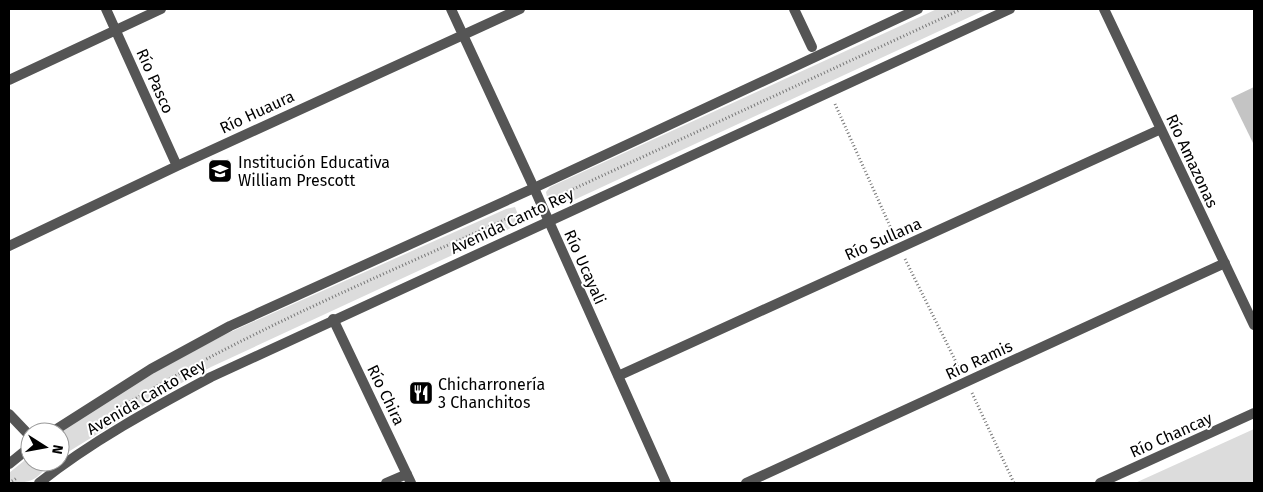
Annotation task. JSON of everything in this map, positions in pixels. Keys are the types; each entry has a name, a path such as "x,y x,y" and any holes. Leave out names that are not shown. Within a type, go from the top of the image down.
{"street":[{"name":"Río Pasco","path":"106,9 177,166"},
{"path":"9,80 161,9"},
{"name":"Río Ucayali","path":"451,9 534,188 666,483"},
{"name":"Río Huaura","path":"9,246 177,166 520,9"},
{"path":"794,9 812,48"},
{"name":"Avenida Canto Rey","path":"68,422 151,369 230,326 534,188 918,9"},
{"name":"Avenida Canto Rey","path":"70,456 211,376 1010,9"},
{"name":"Río Amazonas","path":"1104,9 1254,325"},
{"name":"Río Sullana","path":"618,376 1161,129"},
{"name":"Río Ramis","path":"746,483 1225,263"},
{"name":"Río Chira","path":"333,319 409,479"},
{"name":"Río Chancay","path":"1100,483 1254,413"},
{"path":"9,414 20,426"},
{"path":"9,464 20,455"},
{"name":"Avenida Canto Rey","path":"39,483 49,472"},
{"path":"386,483 409,479"}],"path":[{"path":"554,198 962,9"},
{"path":"821,68 824,78"},
{"path":"834,101 900,248 967,382 1014,483"},
{"path":"511,212 517,224"},
{"path":"111,413 160,383 247,338 513,216"},
{"path":"322,297 327,307"}],"shaded area":[{"path":"937,9 987,9 561,206 554,208 548,202 546,192 550,187"},
{"path":"515,207 520,220 513,227 211,367 174,387 70,451 70,425 104,402 180,358 226,334 506,209"},
{"path":"1254,429 1254,483 1135,483"},
{"path":"20,464 20,472 42,472 35,478 21,483 9,483 9,473"}],"building":[{"path":"1254,87 1254,145 1231,98"}],"place":[{"name":"Institución Educativa William Prescott","path":"220,171"},
{"name":"Chicharronería 3 Chanchitos","path":"421,393"}]}
